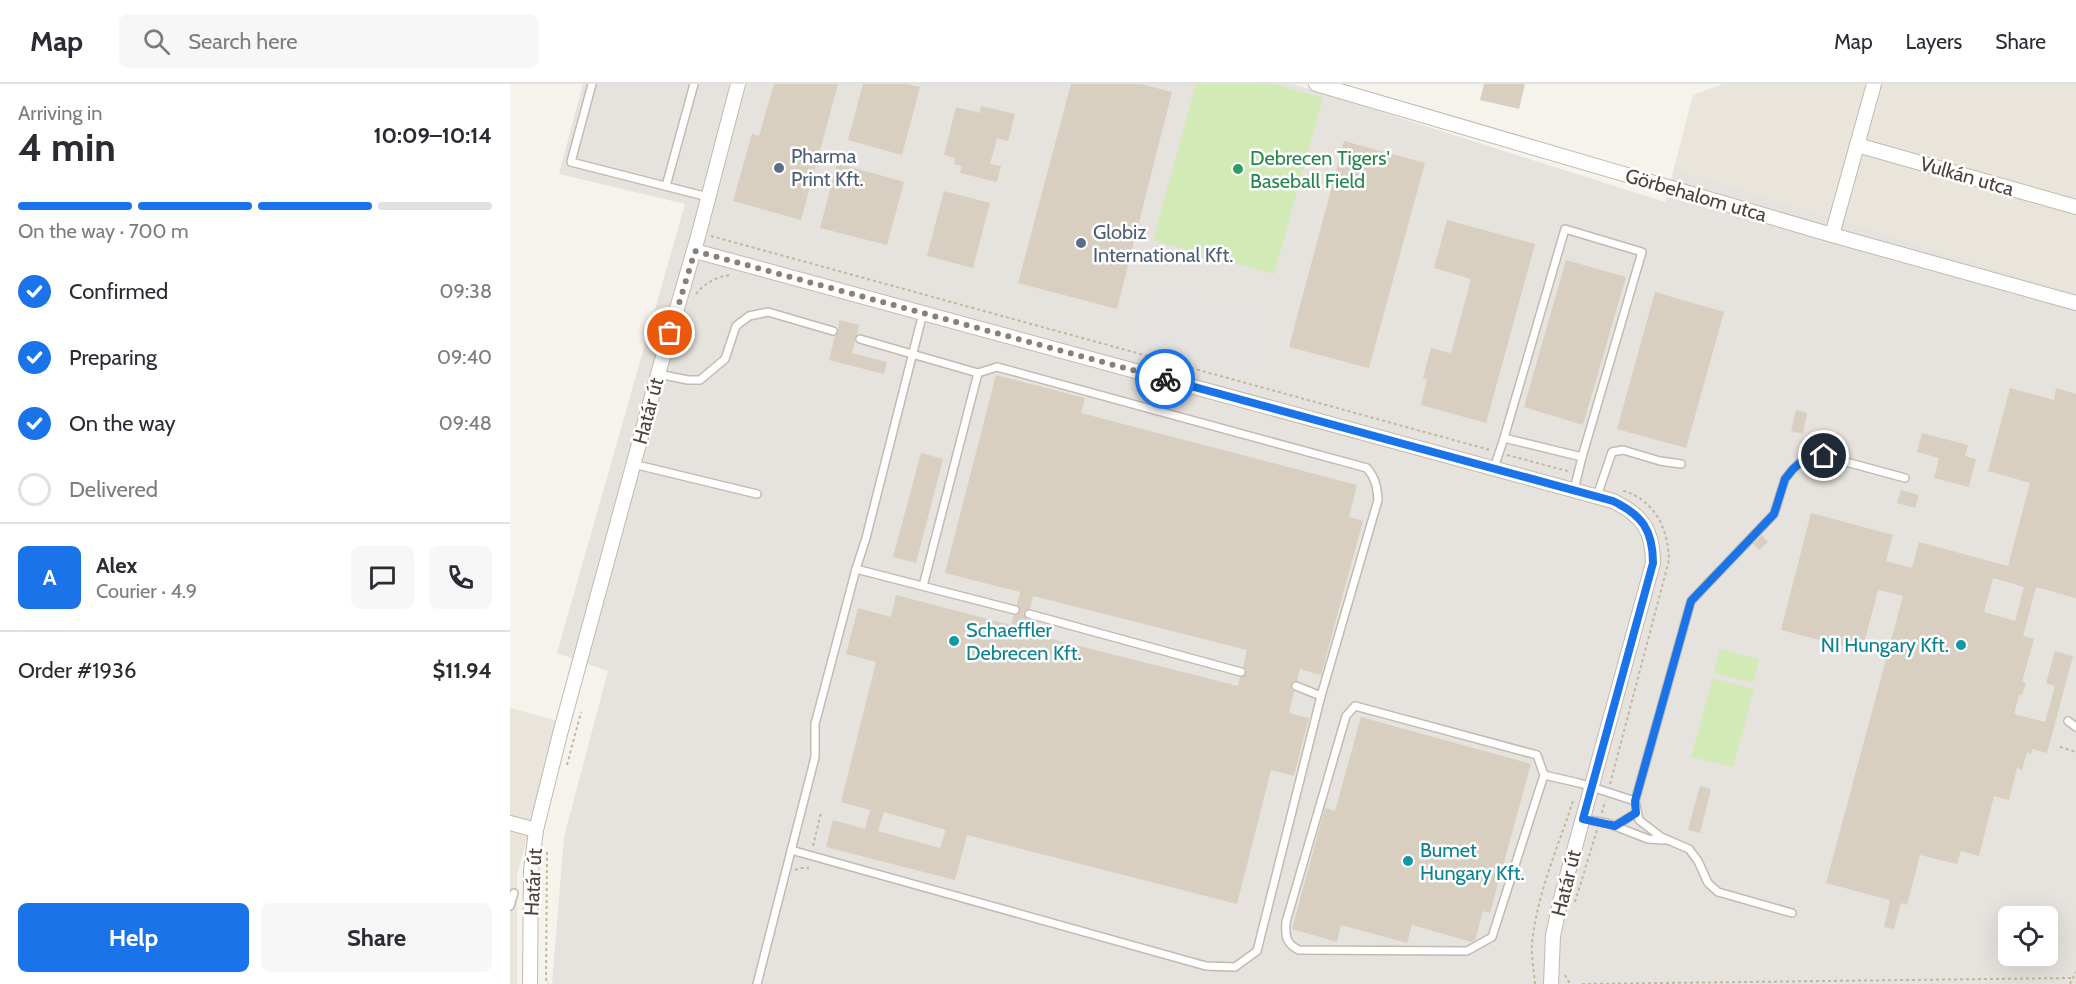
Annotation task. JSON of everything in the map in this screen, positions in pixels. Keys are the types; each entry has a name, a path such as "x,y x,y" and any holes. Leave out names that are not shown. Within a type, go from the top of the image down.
{"street":[{"path":"695,251 738,84"},
{"name":"Görbehalom utca","path":"1316,84 1832,235 2076,303"},
{"path":"1832,235 1874,84"},
{"name":"Vulkán utca","path":"1857,146 2076,207"},
{"name":"Határ út","path":"530,984 531,871 536,830 633,464 695,251 1574,490 1598,490 1638,517 1646,527 1650,538 1653,563 1585,785 1583,819 1555,926 1551,984"},
{"path":"510,823 536,830"}],"lane":[{"path":"592,84 571,162 708,197"},
{"path":"666,186 694,84"},
{"path":"1494,468 1565,229 1642,252 1574,490"},
{"path":"658,374 688,381 700,380 725,359 736,326 749,316 768,312 833,331"},
{"path":"757,984 815,757 815,724 866,538 922,313"},
{"path":"791,850 1206,966 1235,967 1257,951 1322,696 1377,500 1374,477 1367,468 997,367 978,373 860,339"},
{"path":"923,586 978,373"},
{"path":"1504,438 1582,457"},
{"path":"1598,490 1612,452 1623,450 1660,461 1681,464"},
{"path":"1792,913 1718,892 1708,883 1698,861 1689,849 1668,840 1639,820 1635,801 1691,601 1774,514 1785,479 1793,469 1802,461 1824,456 1905,478"},
{"path":"633,464 758,494"},
{"path":"856,568 1015,610"},
{"path":"1029,614 1241,672"},
{"path":"1296,686 1322,696"},
{"path":"1355,706 1537,755 1544,774 1492,937 1467,951 1299,950 1287,941 1286,922 1346,716 1355,706"},
{"path":"2068,721 2076,727"},
{"path":"1544,774 1635,801"},
{"path":"1615,826 1636,813"},
{"path":"1583,819 1615,826 1648,839 1668,840"},
{"path":"510,906 514,893"}],"path":[{"path":"699,233 1578,474"},
{"path":"693,297 705,284 725,275 736,275"},
{"path":"1572,909 1601,822 1669,560 1668,543 1662,523 1642,500 1635,494 1598,490"},
{"path":"565,772 581,711"},
{"path":"2060,747 2076,752"},
{"path":"1535,984 1532,943 1539,908 1552,858 1585,785"},
{"path":"548,848 546,978 548,984"},
{"path":"2070,984 2076,972"},
{"path":"1564,973 1570,984"},
{"path":"1582,984 2071,978"}],"shaded area":[{"path":"583,84 1293,84 1665,202 1674,168 2076,293 2076,984 552,984 564,837 608,671 557,653 685,204 559,174"},
{"path":"1723,84 2076,84 2076,293 1674,168 1693,95"},
{"path":"1153,287 1267,317 1251,374 1138,343"},
{"path":"510,708 558,721 517,875 517,984 510,984"}],"green space":[{"name":"Debrecen Tigers' Baseball Field","path":"1196,84 1273,84 1323,98 1274,274 1153,240"},
{"path":"1720,649 1759,659 1753,683 1714,673"},
{"path":"1713,678 1754,689 1733,767 1691,757"}],"building":[{"name":"Pharma Print Kft.","path":"774,84 838,84 801,220 733,201 752,134 759,136"},
{"path":"863,84 907,84 920,87 902,155 848,140"},
{"path":"1071,84 1141,84 1172,92 1117,309 1018,283"},
{"path":"1484,84 1525,84 1519,109 1480,100"},
{"path":"981,106 1015,114 1008,141 997,138 990,164 1001,166 997,182 960,173 962,166 954,164 955,158 944,155 956,107 980,113"},
{"path":"1344,141 1425,163 1369,368 1289,347"},
{"path":"837,163 904,182 887,245 820,228"},
{"path":"944,191 990,203 973,268 927,256"},
{"path":"1447,220 1535,244 1486,423 1421,405 1427,379 1423,378 1431,348 1451,353 1471,279 1434,268"},
{"path":"1566,260 1626,277 1583,425 1524,407"},
{"path":"1655,292 1724,312 1686,448 1617,429"},
{"path":"839,320 859,325 852,353 887,362 884,374 829,360 838,332"},
{"name":"Schaeffler Debrecen Kft.","path":"996,375 1085,398 1081,413 1357,485 1349,517 1363,521 1321,675 1300,669 1297,681 1291,684 1291,689 1294,691 1289,713 1309,718 1294,776 1271,770 1237,904 967,835 955,880 826,847 833,820 865,829 870,810 841,802 876,662 846,654 858,608 891,617 896,595 1011,625 1014,615 1020,612 1017,605 1020,592 945,573","holes":["1033,596 1247,650 1243,667 1246,674 1240,677 1238,686 1024,632 1027,619 1023,613 1030,609","884,812 946,830 940,848 878,831"]},
{"name":"NI Hungary Kft.","path":"2010,388 2054,400 2056,388 2076,394 2076,598 2036,587 2023,636 2034,639 2022,682 2026,683 2022,695 2019,695 2014,714 2045,722 2055,686 2046,683 2055,651 2073,656 2047,753 2032,749 2031,754 2027,752 2022,770 2017,768 2009,800 1994,796 1979,856 1961,851 1957,864 1920,855 1907,905 1901,903 1894,929 1884,927 1890,900 1826,883 1903,596 1878,590 1862,651 1781,630 1811,513 1893,535 1886,561 1912,568 1919,542 2008,566 2030,483 1988,471","holes":["1993,578 2024,587 2015,621 1984,612"]},
{"path":"1796,410 1807,413 1803,434 1791,431"},
{"path":"1922,433 1968,445 1965,456 1976,459 1969,487 1934,478 1939,458 1917,452"},
{"path":"921,453 943,459 916,563 893,557"},
{"path":"1901,490 1919,495 1915,508 1897,503"},
{"path":"1762,535 1768,542 1759,550 1753,544"},
{"name":"Bumet Hungary Kft.","path":"1361,717 1531,764 1490,913 1483,911 1475,940 1472,942 1412,925 1407,943 1341,925 1337,942 1292,929 1325,808 1335,811"},
{"path":"1700,786 1711,789 1700,833 1688,830"}],"way so far":[{"path":"670,333 695,251 1165,379"}],"place":[{"name":"Pharma Print Kft.","path":"779,168"},
{"name":"Debrecen Tigers' Baseball Field","path":"1238,169"},
{"name":"Globiz International Kft.","path":"1081,243"},
{"name":"Schaeffler Debrecen Kft.","path":"954,641"},
{"name":"NI Hungary Kft.","path":"1961,645"},
{"name":"Bumet Hungary Kft.","path":"1408,861"}],"route":[{"path":"1165,379 1613,501 1626,507 1638,517 1646,527 1650,538 1653,563 1583,819 1615,826 1636,813 1635,801 1691,601 1774,514 1785,479 1793,469 1802,461 1824,456"}]}
